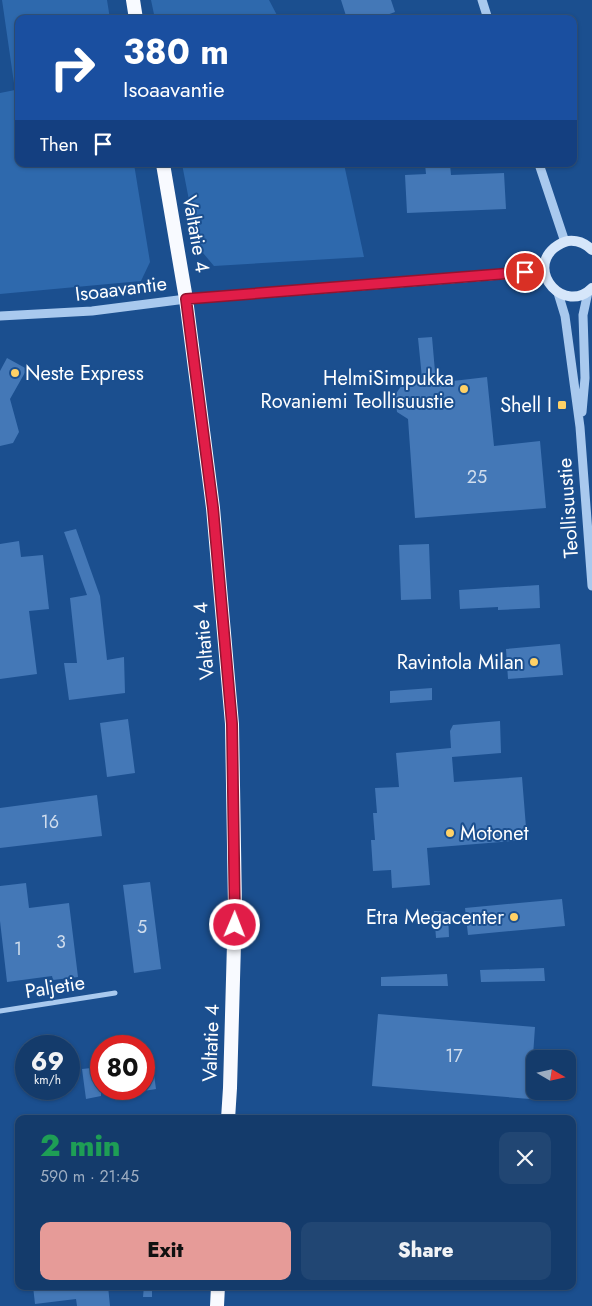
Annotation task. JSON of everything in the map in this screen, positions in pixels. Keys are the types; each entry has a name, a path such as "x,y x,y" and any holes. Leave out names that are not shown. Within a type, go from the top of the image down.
{"highway":[{"path":"133,0 135,15"},
{"name":"Valtatie 4","path":"164,167 186,299 213,508 232,724 235,907 228,1115"},
{"path":"216,1306 218,1290"}],"main road":[{"path":"590,290 580,296 558,293 548,284 544,271 547,256 558,245 565,242 578,241 592,250"},
{"name":"Isoaavantie","path":"186,299 544,271"}],"street":[{"path":"482,0 487,15"},
{"path":"539,167 565,242"},
{"name":"Teollisuustie","path":"580,428 585,378 584,315 590,290"},
{"name":"Teollisuustie","path":"558,293 565,316 580,428 592,586"},
{"name":"Isoaavantie","path":"0,316 92,311 186,299"},
{"name":"Paljetie","path":"0,1011 115,993"}],"shaded area":[{"path":"2,0 107,0 109,15 15,15 15,90"},
{"path":"151,0 269,0 277,15 154,15"},
{"path":"15,90 15,167 134,167 150,262 141,281 0,294 0,93"},
{"path":"183,167 345,167 364,257 214,266 198,247"}],"building":[{"path":"341,0 391,0 395,12 387,15 346,15"},
{"path":"425,167 450,167 451,175 504,173 506,209 407,213 405,175 426,174"},
{"path":"432,337 436,383 487,377 494,446 540,441 546,508 415,518 408,419 397,412 395,395 404,382 422,378 418,338"},
{"path":"7,358 27,369 10,399 19,432 13,443 0,446 0,371"},
{"path":"76,529 100,596 107,660 124,657 125,693 69,700 64,663 77,663 70,598 87,595 64,532"},
{"path":"19,541 21,557 43,555 49,609 29,611 37,674 0,679 0,544"},
{"path":"429,544 431,599 401,600 399,545"},
{"path":"539,585 540,608 498,610 498,607 460,609 459,590"},
{"name":"Ravintola Milan","path":"560,644 563,675 508,679 506,649"},
{"path":"432,688 432,700 390,703 390,691"},
{"path":"128,719 135,773 107,777 100,723"},
{"name":"Motonet","path":"500,721 501,753 452,757 454,782 522,777 527,840 427,848 430,885 392,888 391,870 373,871 371,840 375,840 373,813 377,813 375,788 399,787 396,753 451,748 450,731 453,725"},
{"path":"97,795 102,836 0,848 0,808"},
{"path":"150,882 161,969 134,973 123,885"},
{"path":"26,883 29,908 69,903 78,977 53,980 52,976 7,982 0,921 0,886"},
{"path":"562,899 565,926 468,935 465,908"},
{"path":"434,911 448,912 449,937 436,938"},
{"path":"544,968 545,981 481,982 480,970"},
{"path":"447,974 448,986 381,986 381,977"},
{"path":"378,1014 535,1027 533,1050 526,1050 526,1099 372,1086"},
{"path":"90,1068 90,1098 86,1099 82,1069"},
{"path":"33,1290 108,1290 110,1306 77,1306 76,1299 35,1304"},
{"path":"144,1290 152,1290 152,1297 143,1297"}],"place":[{"name":"Neste Express","path":"15,373"},
{"name":"HelmiSimpukka Rovaniemi Teollisuustie","path":"464,389"},
{"name":"Shell I","path":"562,405"},
{"name":"Ravintola Milan","path":"534,662"},
{"name":"Motonet","path":"450,833"},
{"name":"Etra Megacenter","path":"514,917"}],"route":[{"path":"235,925 232,724 213,508 186,299 525,272"}]}
